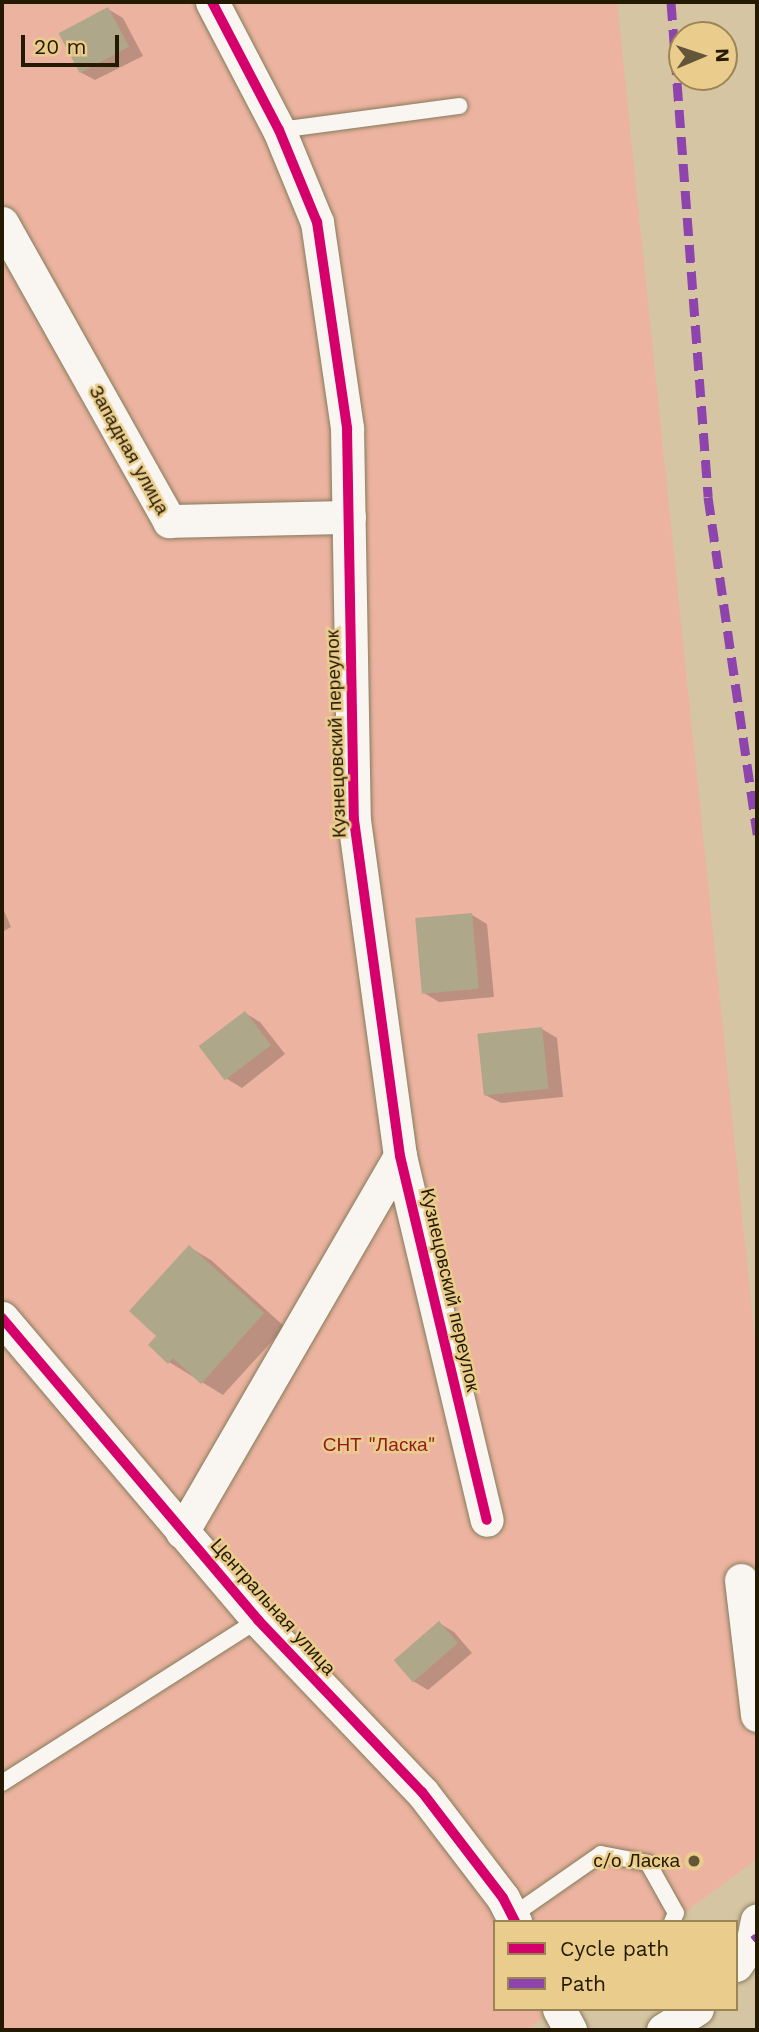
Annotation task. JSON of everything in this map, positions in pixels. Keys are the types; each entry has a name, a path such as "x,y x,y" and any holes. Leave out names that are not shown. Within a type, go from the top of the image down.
{"street":[{"name":"Кузнецовский переулок","path":"212,2 279,130 317,222 346,428 354,820 400,1156 487,1520"},
{"name":"Западная улица","path":"2,223 169,521 348,517"},
{"path":"182,1532 400,1156"},
{"name":"Центральная улица","path":"2,1318 258,1620 422,1792 514,1919"},
{"path":"741,1580 757,1715"},
{"path":"738,1962 753,1940 757,1920"},
{"path":"663,2030 694,2011"}],"lane":[{"path":"279,130 459,106"},
{"path":"2,1783 258,1620"},
{"path":"514,1919 601,1854 648,1863 676,1913 673,1920"}],"green space":[{"name":"СНТ \"Ласка\"","path":"2,2 617,2 757,1359 757,1859 675,1920 493,1920 493,2011 552,2011 526,2030 2,2030"}],"building":[{"path":"108,7 129,47 80,73 59,33"},
{"path":"472,913 479,989 422,994 415,918"},
{"path":"245,1011 271,1045 225,1080 199,1046"},
{"path":"542,1027 548,1089 484,1095 477,1034"},
{"path":"189,1245 264,1313 201,1384 173,1358 168,1364 148,1345 156,1336 129,1311"},
{"path":"439,1621 458,1643 413,1682 394,1660"}],"marked path":[{"path":"671,2 708,497 757,834"},
{"path":"753,1940 757,1937"}],"cycle path":[{"path":"212,2 279,130 317,222 347,428 354,820 400,1156 487,1520"},
{"path":"2,1318 258,1620 422,1792 503,1898 514,1920"}],"place":[{"name":"с/о Ласка","path":"694,1861"}]}
